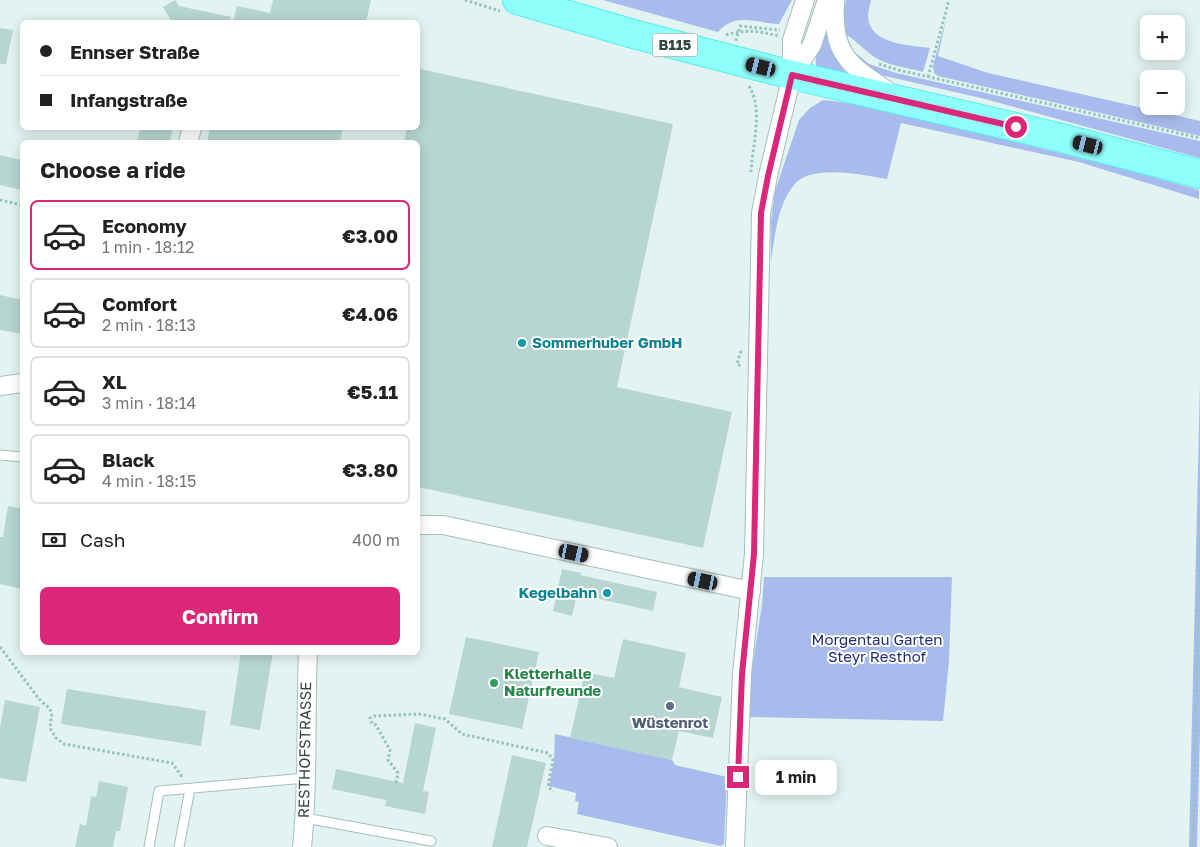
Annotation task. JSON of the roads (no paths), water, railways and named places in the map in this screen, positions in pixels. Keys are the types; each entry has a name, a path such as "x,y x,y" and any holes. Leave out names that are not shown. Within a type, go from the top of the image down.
{"main road":[{"name":"B115","path":"512,7 637,35 792,75 902,100 1200,174"}],"street":[{"path":"735,847 742,674 754,554 761,213 792,75 792,40 805,0"},
{"path":"792,75 812,45 827,0"},
{"path":"835,0 835,32 843,54 855,68 902,100"},
{"path":"0,386 20,383"},
{"path":"420,525 444,525 751,591"},
{"name":"RESTHOFSTRASSE","path":"302,847 305,818 305,706 308,655"},
{"path":"547,836 608,847"}],"lane":[{"path":"0,455 20,457"},
{"path":"149,847 159,792 306,778"},
{"path":"179,847 190,789"},
{"path":"305,818 431,841"}],"place":[{"name":"Sommerhuber GmbH","path":"522,343"},
{"name":"Kegelbahn","path":"607,593"},
{"name":"Kletterhalle Naturfreunde","path":"494,683"},
{"name":"Wüstenrot","path":"670,706"}],"park label":[{"name":"Morgentau Garten Steyr Resthof","path":"877,648"}]}
